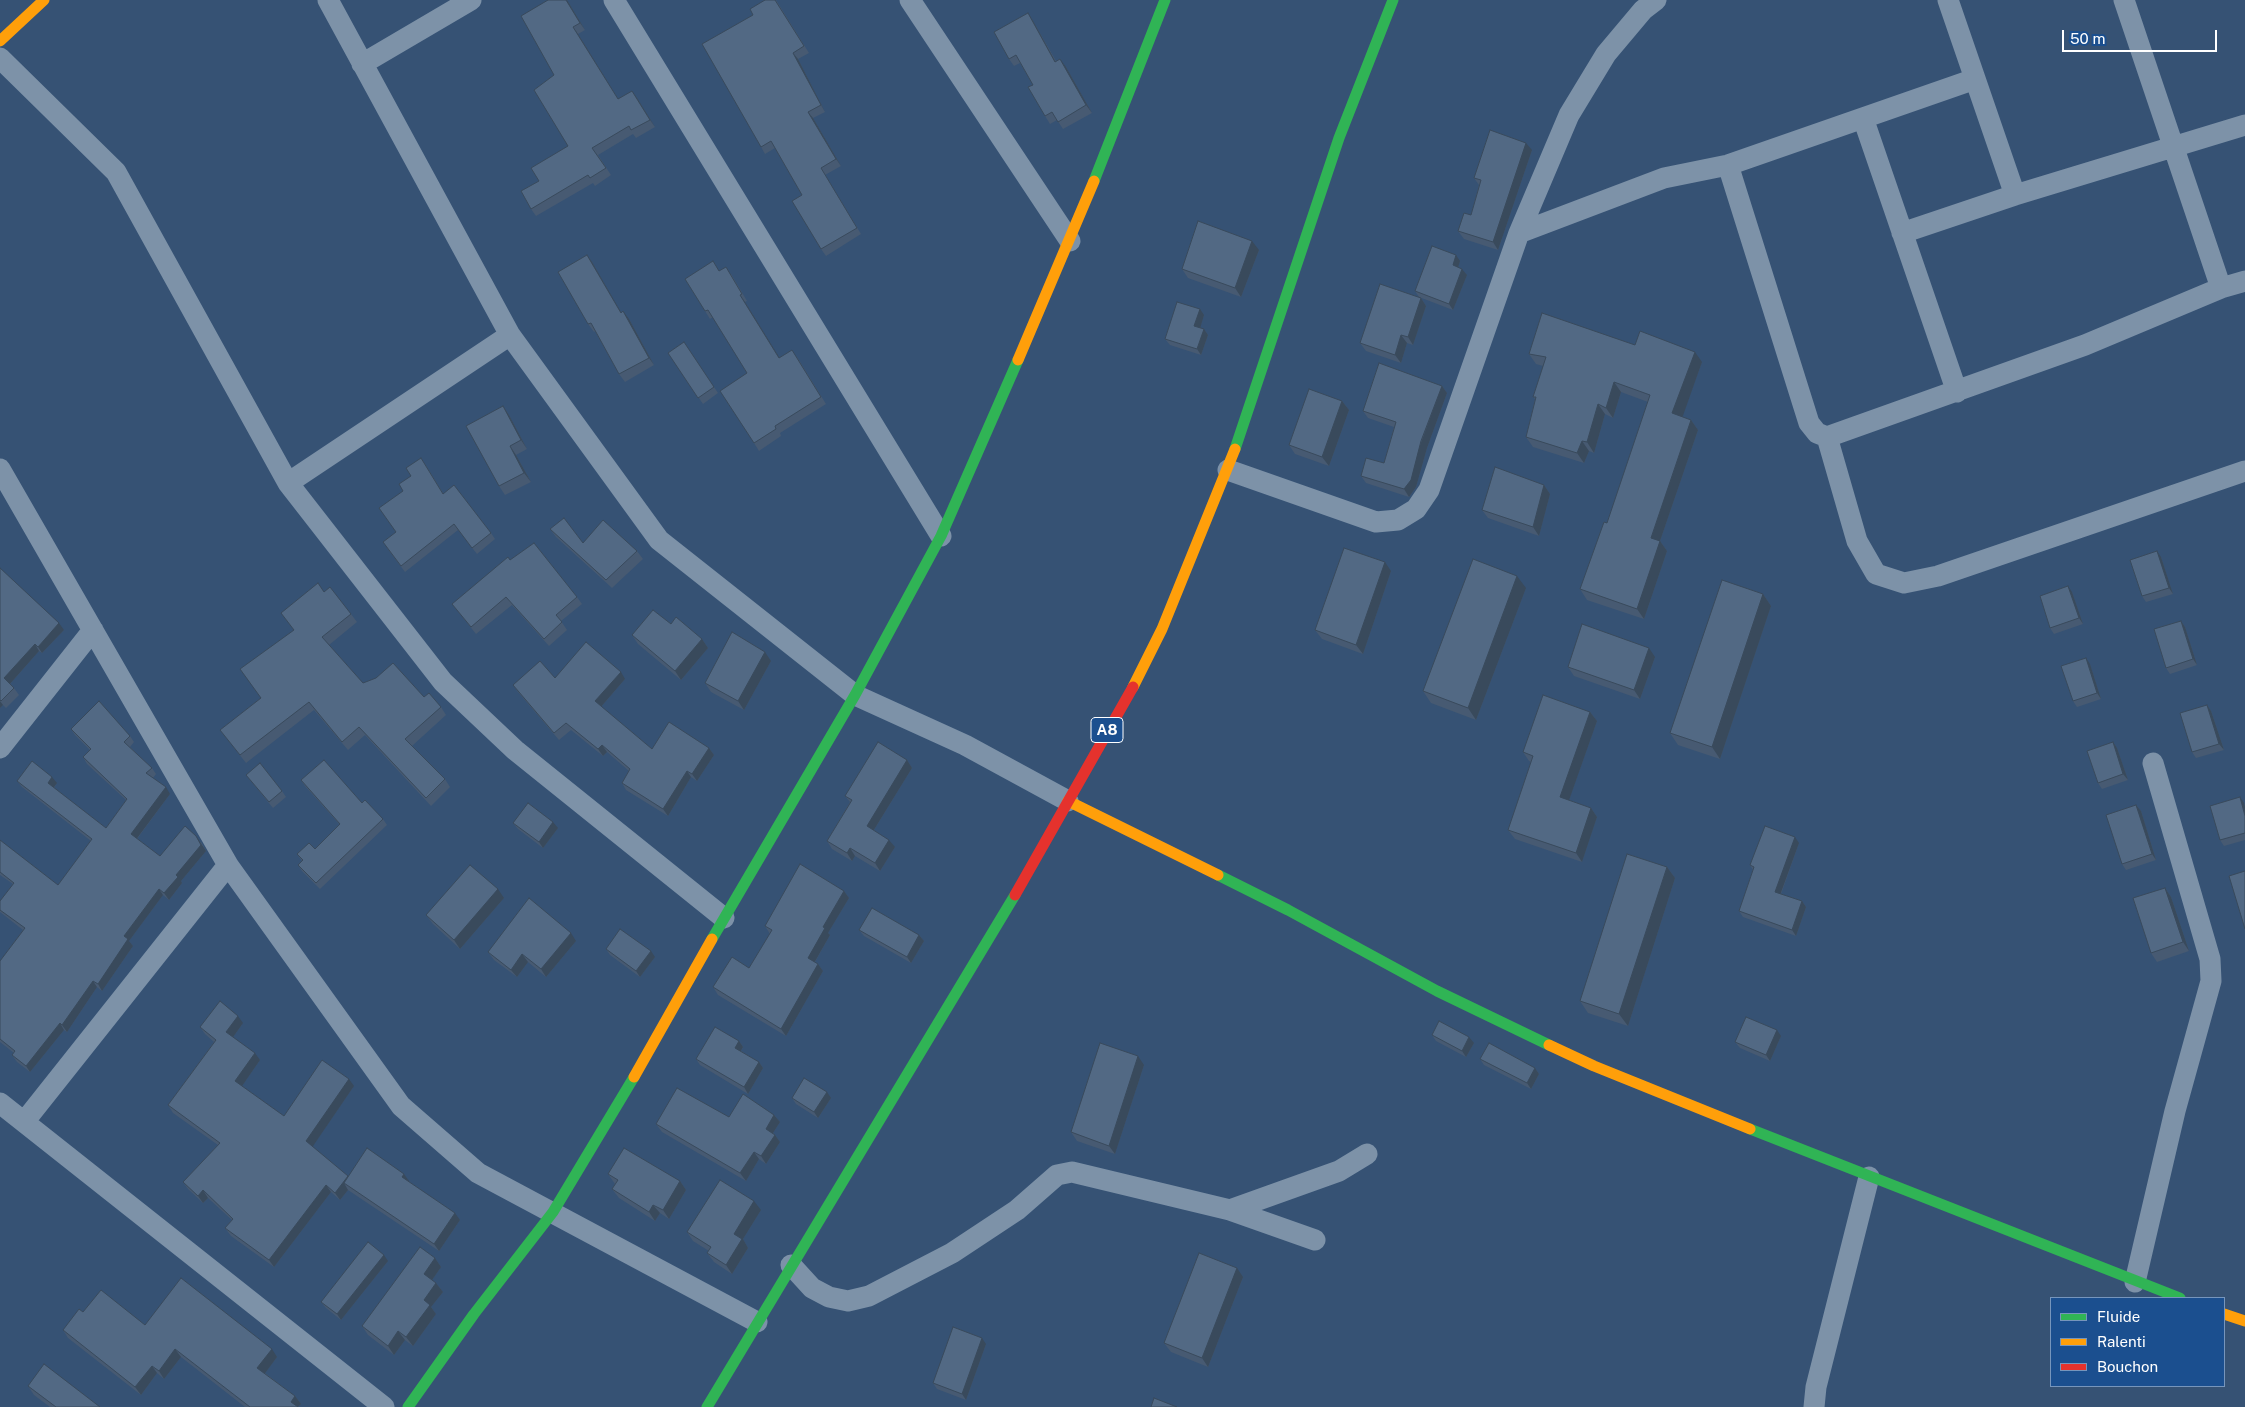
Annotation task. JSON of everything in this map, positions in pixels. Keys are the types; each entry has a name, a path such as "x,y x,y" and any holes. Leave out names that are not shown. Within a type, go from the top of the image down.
{"street":[{"path":"0,41 44,0"},
{"path":"328,0 510,335 659,540 855,695 965,745 1068,801 1288,910 1437,991 1594,1066 1869,1177 2177,1297"},
{"path":"362,64 471,0"},
{"path":"614,0 941,536"},
{"path":"910,0 1070,241"},
{"path":"408,1407 474,1314 553,1212 654,1044 724,918 855,695 941,536 1070,241 1165,0"},
{"name":"A8","path":"707,1407 996,928 1138,678 1162,629 1228,470 1339,138 1394,0"},
{"path":"1228,470 1376,522 1398,520 1416,509 1429,490 1519,233 1570,115 1606,54 1643,10 1656,0"},
{"path":"1948,0 2015,195"},
{"path":"2124,0 2221,288"},
{"path":"0,58 116,172 288,483 443,682 515,750 724,918"},
{"path":"1519,233 1664,178 1728,165 1975,79"},
{"path":"1863,118 1957,392"},
{"path":"1902,233 2015,195 2174,145 2245,125"},
{"path":"1728,165 1809,423 1817,433 1827,437 2085,345 2221,288 2245,281"},
{"path":"288,483 510,335"},
{"path":"1827,437 1857,542 1876,574 1904,583 1938,576 2245,471"},
{"path":"0,470 228,865 401,1106 478,1173 757,1322"},
{"path":"0,748 93,630"},
{"path":"2136,1282 2175,1111 2211,981 2210,959 2153,764"},
{"path":"24,1122 228,865"},
{"path":"0,1103 384,1407"},
{"path":"1230,1210 1339,1170 1367,1154"},
{"path":"791,1265 812,1288 829,1297 848,1301 869,1296 952,1254 1017,1210 1057,1175 1072,1172 1230,1210 1314,1240"},
{"path":"1814,1407 1816,1387 1869,1177"},
{"path":"2225,1314 2245,1322"}],"building":[{"path":"548,0 566,0 580,23 573,27 618,99 632,91 650,120 631,130 629,126 592,148 606,168 590,178 588,175 531,209 521,191 539,181 531,168 568,146 534,90 554,75 521,16"},
{"path":"765,0 775,0 804,46 793,53 821,105 808,112 836,159 821,168 857,228 821,249 792,201 802,195 771,141 761,147 702,44 753,15 750,9"},
{"path":"1028,13 1055,62 1060,59 1086,105 1058,122 1052,112 1045,116 1028,87 1033,85 1016,55 1009,59 994,32"},
{"path":"1490,130 1526,143 1493,242 1458,231 1464,213 1471,215 1481,180 1474,178"},
{"path":"1198,221 1252,241 1235,288 1182,269"},
{"path":"1432,246 1456,255 1453,265 1462,269 1449,304 1415,291"},
{"path":"587,255 621,313 623,311 649,358 619,374 591,323 588,324 558,272"},
{"path":"713,261 719,271 726,267 742,294 740,295 779,358 792,350 821,397 775,426 776,429 754,443 720,391 747,373 708,310 705,311 685,279"},
{"path":"1380,284 1421,298 1408,337 1401,335 1395,355 1360,343"},
{"path":"1177,302 1200,309 1194,326 1204,329 1197,349 1165,339"},
{"path":"1542,313 1635,345 1640,331 1695,352 1672,413 1691,420 1651,538 1660,541 1637,609 1580,589 1604,522 1607,523 1650,395 1614,382 1606,408 1598,404 1587,442 1582,441 1577,453 1526,437 1536,397 1533,397 1546,357 1529,354"},
{"path":"684,342 714,387 698,398 668,353"},
{"path":"1379,363 1442,386 1421,441 1411,480 1404,489 1361,476 1366,458 1384,463 1396,422 1363,411"},
{"path":"1309,389 1342,401 1322,457 1289,445"},
{"path":"503,406 521,440 510,446 524,473 499,486 466,426"},
{"path":"421,458 443,494 454,485 491,533 472,548 454,524 401,566 383,542 396,532 379,508 403,491 399,484 411,476 406,468"},
{"path":"1495,467 1544,485 1533,527 1482,510"},
{"path":"564,518 583,543 603,520 637,551 606,580 550,529"},
{"path":"534,543 577,597 556,615 562,622 544,639 506,597 471,627 452,604 508,557 510,560"},
{"path":"1344,548 1385,562 1356,645 1315,630"},
{"path":"2157,551 2169,588 2142,596 2130,560"},
{"path":"1473,559 1517,576 1468,708 1423,691"},
{"path":"0,568 59,623 38,647 35,644 4,678 14,688 1,701 0,700"},
{"path":"1722,580 1763,594 1712,747 1670,733"},
{"path":"318,583 324,592 330,587 351,614 322,637 363,683 376,678 393,663 424,697 429,693 441,707 405,739 445,779 426,798 359,727 342,742 309,702 240,755 220,730 261,698 240,669 294,630 281,613"},
{"path":"2068,586 2079,618 2050,628 2040,596"},
{"path":"653,610 671,624 676,617 702,639 675,671 632,635"},
{"path":"2181,621 2193,659 2166,668 2154,629"},
{"path":"1582,624 1649,648 1634,690 1568,667"},
{"path":"732,632 765,652 738,701 705,683"},
{"path":"586,642 621,672 595,701 652,749 669,722 709,748 692,774 687,771 663,809 622,783 630,769 602,745 598,749 566,723 554,733 513,685 540,661 555,678"},
{"path":"2086,658 2097,693 2073,701 2061,666"},
{"path":"1543,695 1590,712 1560,797 1591,808 1576,853 1508,830 1533,756 1523,752"},
{"path":"99,701 130,736 124,742 152,768 146,773 166,787 131,834 160,856 185,826 196,836 201,845 164,893 159,889 124,936 128,939 98,984 93,981 62,1025 60,1023 26,1066 12,1055 15,1051 0,1039 0,961 25,928 0,910 0,901 14,883 0,872 0,840 58,885 92,839 17,781 32,761 52,777 48,783 106,828 127,799 83,757 91,749 71,729"},
{"path":"2207,705 2219,744 2192,752 2180,713"},
{"path":"878,742 907,760 867,826 889,840 875,863 850,848 847,853 827,841 852,800 845,796"},
{"path":"2113,742 2123,774 2098,783 2087,751"},
{"path":"324,760 362,803 365,800 383,819 316,883 298,865 303,860 297,854 309,843 315,849 340,824 301,780"},
{"path":"260,763 282,791 269,802 246,775"},
{"path":"2240,797 2245,816 2245,833 2220,840 2210,806"},
{"path":"528,803 553,822 539,842 513,823"},
{"path":"2136,805 2152,854 2122,864 2106,815"},
{"path":"1765,826 1795,837 1775,892 1802,901 1792,930 1739,911 1754,867 1750,865"},
{"path":"1627,854 1667,867 1619,1014 1580,1001"},
{"path":"800,864 844,891 808,958 818,964 781,1029 713,987 732,957 749,968 772,930 765,926"},
{"path":"470,865 498,889 454,940 426,915"},
{"path":"2245,871 2245,929 2229,876"},
{"path":"2165,888 2183,942 2151,953 2133,898"},
{"path":"529,898 571,933 541,969 522,954 511,970 488,952"},
{"path":"872,908 919,935 907,957 859,930"},
{"path":"620,929 651,951 636,971 606,949"},
{"path":"220,1001 238,1016 226,1032 255,1053 235,1081 284,1116 322,1060 349,1079 306,1141 348,1176 335,1193 326,1185 269,1260 225,1228 233,1219 203,1190 198,1196 183,1182 220,1143 168,1105 216,1040 200,1027"},
{"path":"1746,1017 1777,1030 1766,1055 1735,1042"},
{"path":"1439,1021 1469,1037 1462,1051 1432,1035"},
{"path":"715,1027 739,1041 735,1048 759,1062 744,1087 696,1059"},
{"path":"1100,1043 1138,1056 1109,1146 1071,1132"},
{"path":"1489,1043 1535,1068 1527,1083 1480,1059"},
{"path":"804,1078 827,1092 814,1112 792,1098"},
{"path":"677,1088 729,1117 743,1094 774,1115 766,1129 775,1135 761,1156 754,1152 740,1173 656,1124"},
{"path":"367,1148 404,1174 402,1177 455,1213 434,1244 344,1183"},
{"path":"624,1148 680,1181 663,1210 653,1205 649,1212 612,1189 618,1180 608,1174"},
{"path":"720,1180 754,1201 734,1234 742,1239 726,1265 707,1253 711,1247 687,1232"},
{"path":"368,1242 384,1255 337,1314 321,1302"},
{"path":"420,1247 435,1258 424,1274 436,1283 424,1300 430,1305 406,1337 398,1331 388,1346 362,1326"},
{"path":"1199,1253 1237,1268 1202,1358 1164,1343"},
{"path":"181,1278 272,1349 257,1368 295,1396 291,1402 298,1407 250,1407 175,1349 159,1371 152,1366 135,1387 63,1330 79,1309 83,1312 101,1290 145,1325"},
{"path":"953,1327 982,1338 962,1394 933,1383"},
{"path":"44,1364 100,1407 56,1407 28,1386"},
{"path":"1154,1398 1177,1407 1151,1407"}],"traffic: fast":[{"path":"1094,181 1165,0"},
{"path":"1235,449 1339,138 1393,0"},
{"path":"712,939 855,695 941,536 1018,360"},
{"path":"1218,875 1288,910 1437,991 1549,1045"},
{"path":"707,1407 1015,895"},
{"path":"408,1407 474,1314 553,1212 634,1077"},
{"path":"1750,1129 2177,1297"}],"traffic: slow":[{"path":"0,41 44,0"},
{"path":"1018,360 1094,181"},
{"path":"1133,687 1162,629 1235,449"},
{"path":"1068,801 1218,875"},
{"path":"634,1077 712,939"},
{"path":"1549,1045 1594,1066 1750,1129"},
{"path":"2225,1314 2245,1321"}],"traffic: jam":[{"path":"1015,895 1133,687"}]}
